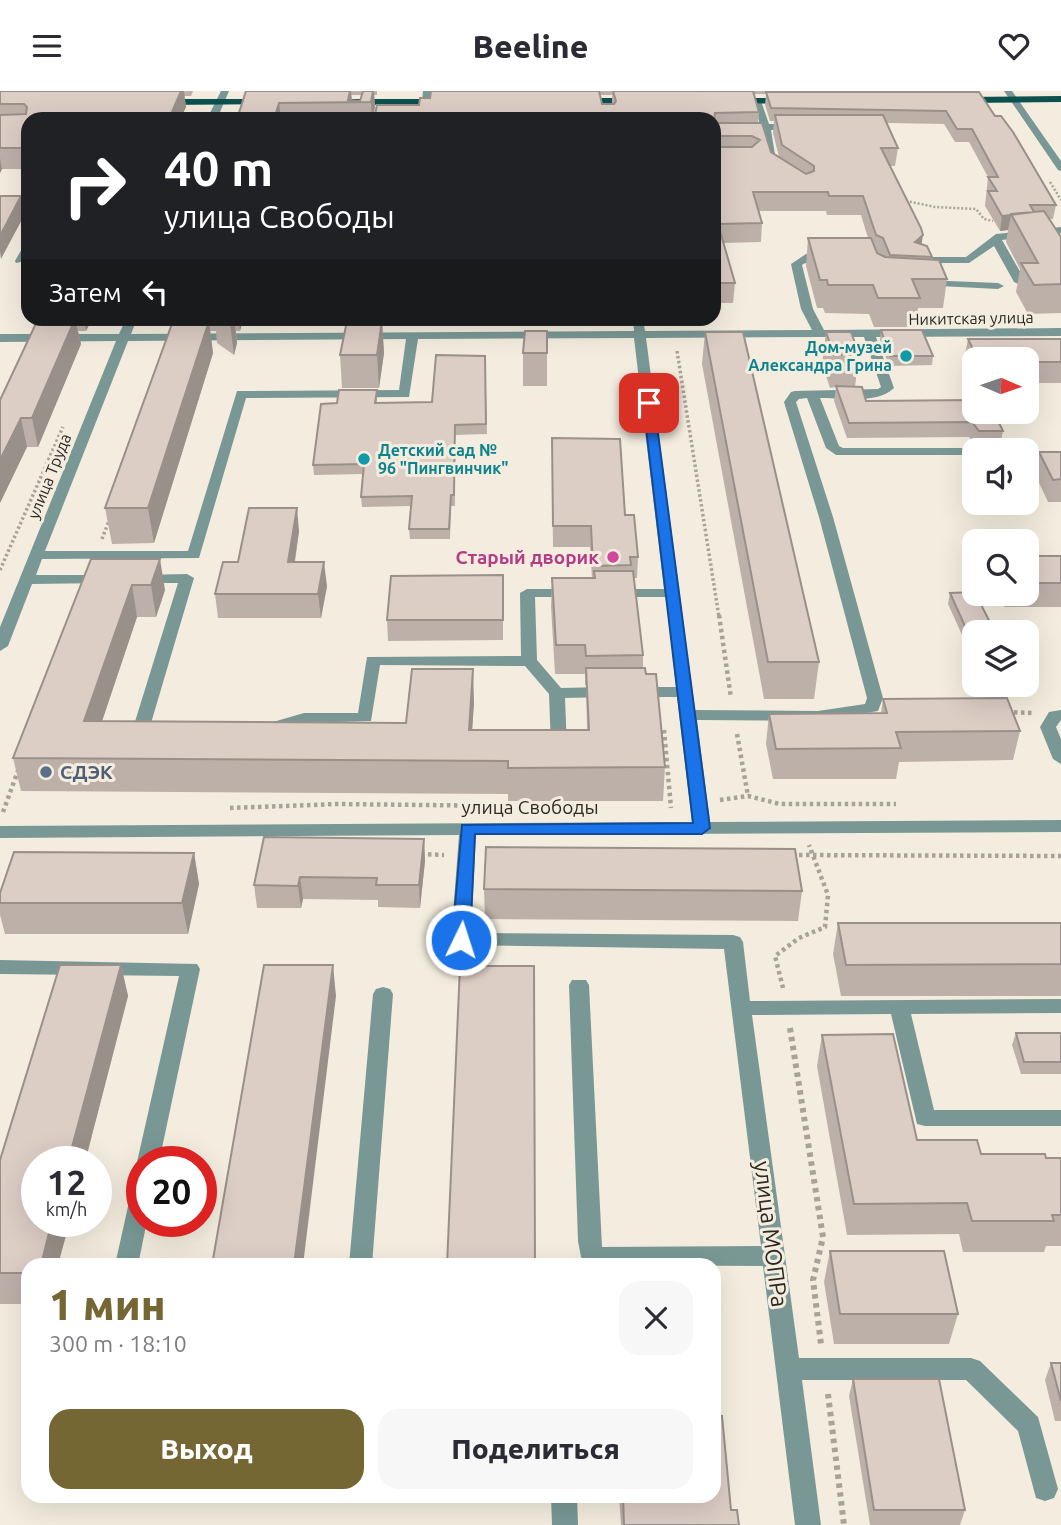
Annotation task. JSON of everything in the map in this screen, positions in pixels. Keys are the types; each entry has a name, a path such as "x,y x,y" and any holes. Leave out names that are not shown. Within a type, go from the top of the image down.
{"main road":[{"path":"956,100 1010,95 1061,99"},
{"path":"726,97 757,101 796,100"},
{"path":"563,101 605,106 650,101"},
{"path":"150,102 283,102"},
{"path":"334,102 453,102"}],"street":[{"path":"216,112 225,91"},
{"path":"426,102 427,91"},
{"path":"1010,95 1061,168"},
{"path":"757,101 774,166 780,171"},
{"path":"358,112 360,102"},
{"path":"755,135 767,131 807,127"},
{"path":"1043,142 1061,142"},
{"path":"920,260 969,260 996,239 1018,233 1061,230"},
{"path":"996,239 1020,282"},
{"path":"821,335 807,309 796,264 806,257 845,257"},
{"path":"916,282 998,286"},
{"name":"улица Труда","path":"0,646 128,326"},
{"path":"639,326 702,828"},
{"name":"Никитская улица","path":"0,338 1061,333"},
{"path":"687,715 818,716 879,708 826,517 790,402 795,395 881,393 888,388 869,334"},
{"path":"37,555 194,555 241,394 405,394 412,337"},
{"path":"380,408 382,394"},
{"path":"812,395 833,448 841,452 962,451"},
{"path":"26,580 187,578 141,727 169,727"},
{"path":"559,748 558,693 529,661 527,593 672,593"},
{"path":"252,727 280,728 304,718 365,718 373,660 529,661"},
{"path":"558,693 684,692"},
{"path":"1061,715 1055,715 1048,727 1061,759"},
{"name":"улица Свободы","path":"0,832 1061,826"},
{"path":"466,855 468,828"},
{"name":"улица МОПРа","path":"466,855 461,940 733,942 808,1525"},
{"path":"0,967 190,969 151,1146"},
{"path":"579,985 590,1258"},
{"path":"361,1258 383,994"},
{"path":"742,1008 1061,1006"},
{"path":"899,1007 925,1118 1061,1118"},
{"path":"128,1258 132,1237"},
{"path":"700,1258 774,1256"},
{"path":"788,1369 971,1370 1029,1425 1045,1489"},
{"path":"564,1503 565,1525"}],"path":[{"path":"891,200 935,207 976,209 984,219 996,223"},
{"path":"677,347 748,796 780,804 899,804"},
{"path":"0,571 64,425"},
{"path":"660,692 671,808 660,808"},
{"path":"1003,712 1017,712"},
{"path":"226,808 338,804 514,806"},
{"path":"0,816 16,815"},
{"path":"410,854 466,855"},
{"path":"785,855 1061,856"},
{"path":"811,856 828,895 825,927 799,938 775,956 787,1007 823,1237 813,1280 845,1525"}],"building":[{"path":"0,91 181,91 172,112 26,112 24,104 0,104"},
{"path":"246,91 350,91 348,100 360,101 363,91 373,91 371,102 279,103 276,112 239,112"},
{"path":"431,91 599,91 602,104 614,104 616,101 613,91 753,91 759,112 376,112 377,105 419,105 420,98 430,98"},
{"path":"766,92 979,92 995,116 1001,116 1013,132 1056,205 1030,205 1034,212 1002,216 988,191 997,191 988,177 998,177 972,129 957,129 946,111 771,108"},
{"path":"21,114 21,148 0,148 0,115"},
{"path":"775,115 883,115 898,148 881,148 921,228 923,235 915,242 927,246 932,257 890,255 883,238 876,235 863,196 829,196 828,192 753,192 762,223 721,224 721,147 752,147 760,140 752,136 721,136 721,123 762,123 771,152 806,174 814,171 814,166 782,145"},
{"path":"0,196 21,196 0,236"},
{"path":"1044,211 1061,237 1061,284 1034,285 1021,263 1038,263 1011,214"},
{"path":"721,234 735,283 721,283"},
{"path":"808,238 871,238 877,253 885,257 939,260 947,279 912,279 920,298 878,298 873,285 828,285 827,280 820,280"},
{"path":"35,326 72,326 32,418 21,418 0,460 0,400"},
{"path":"171,326 207,326 148,508 105,508"},
{"path":"346,326 381,326 377,355 340,355"},
{"path":"881,330 922,330 933,356 890,356"},
{"path":"525,331 547,331 547,353 523,353"},
{"path":"705,332 743,332 819,662 768,662"},
{"path":"826,332 851,332 859,354 834,355"},
{"path":"968,339 1061,339 1061,362 1040,362 1040,347 972,347"},
{"path":"436,355 485,356 486,424 455,425 454,495 451,495 449,529 409,529 412,496 361,497 364,464 313,465 321,404 337,403 339,390 377,390 375,403 432,402"},
{"path":"836,386 862,387 866,401 962,400 962,422 849,423"},
{"path":"974,424 1000,424 1003,431 979,431"},
{"path":"552,438 620,439 625,515 634,515 638,557 630,557 631,565 593,566 591,526 553,526"},
{"path":"1039,452 1061,452 1061,479 1053,480"},
{"path":"249,508 297,508 288,562 324,562 318,594 215,594 223,562 238,562"},
{"path":"1039,556 1061,556 1061,583 1039,583"},
{"path":"91,559 160,559 151,585 132,585 84,721 406,723 412,669 473,669 469,730 589,730 586,668 645,668 646,674 656,674 665,767 508,768 508,761 13,758"},
{"path":"594,571 633,571 643,655 586,656 585,645 556,645 552,578 595,578"},
{"path":"503,575 503,620 387,620 391,576"},
{"path":"950,593 962,593 962,606 982,606 989,620 962,620"},
{"path":"1007,698 1020,731 896,732 901,748 776,749 769,714 887,713 883,699"},
{"path":"264,837 424,839 419,885 376,885 377,878 300,877 298,886 254,885"},
{"path":"486,847 795,849 802,891 484,889"},
{"path":"14,852 194,853 182,903 0,903 0,893"},
{"path":"838,923 1061,923 1061,964 846,965"},
{"path":"60,965 121,965 72,1146 21,1146 21,1237 48,1237 43,1258 21,1258 21,1273 0,1273 0,1160"},
{"path":"264,965 333,965 295,1258 213,1258"},
{"path":"460,966 534,966 535,1258 447,1258"},
{"path":"1016,1033 1061,1033 1061,1062 1024,1062"},
{"path":"893,1034 917,1140 977,1140 981,1154 1045,1154 1046,1158 1061,1158 1061,1215 1052,1215 1054,1221 972,1221 967,1203 854,1204 822,1035"},
{"path":"830,1251 944,1251 958,1314 840,1314"},
{"path":"1051,1363 1061,1363 1061,1401"},
{"path":"853,1379 939,1379 965,1510 874,1510"},
{"path":"722,1416 731,1510 737,1510 739,1525 624,1525 623,1503 721,1503"}],"place":[{"name":"Дом-музей Александра Грина","path":"906,356"},
{"name":"Детский сад № 96 \"Пингвинчик\"","path":"364,459"},
{"name":"Старый дворик","path":"613,557"},
{"name":"СДЭК","path":"46,772"}],"route":[{"path":"461,940 468,828 702,828 649,403"}]}
